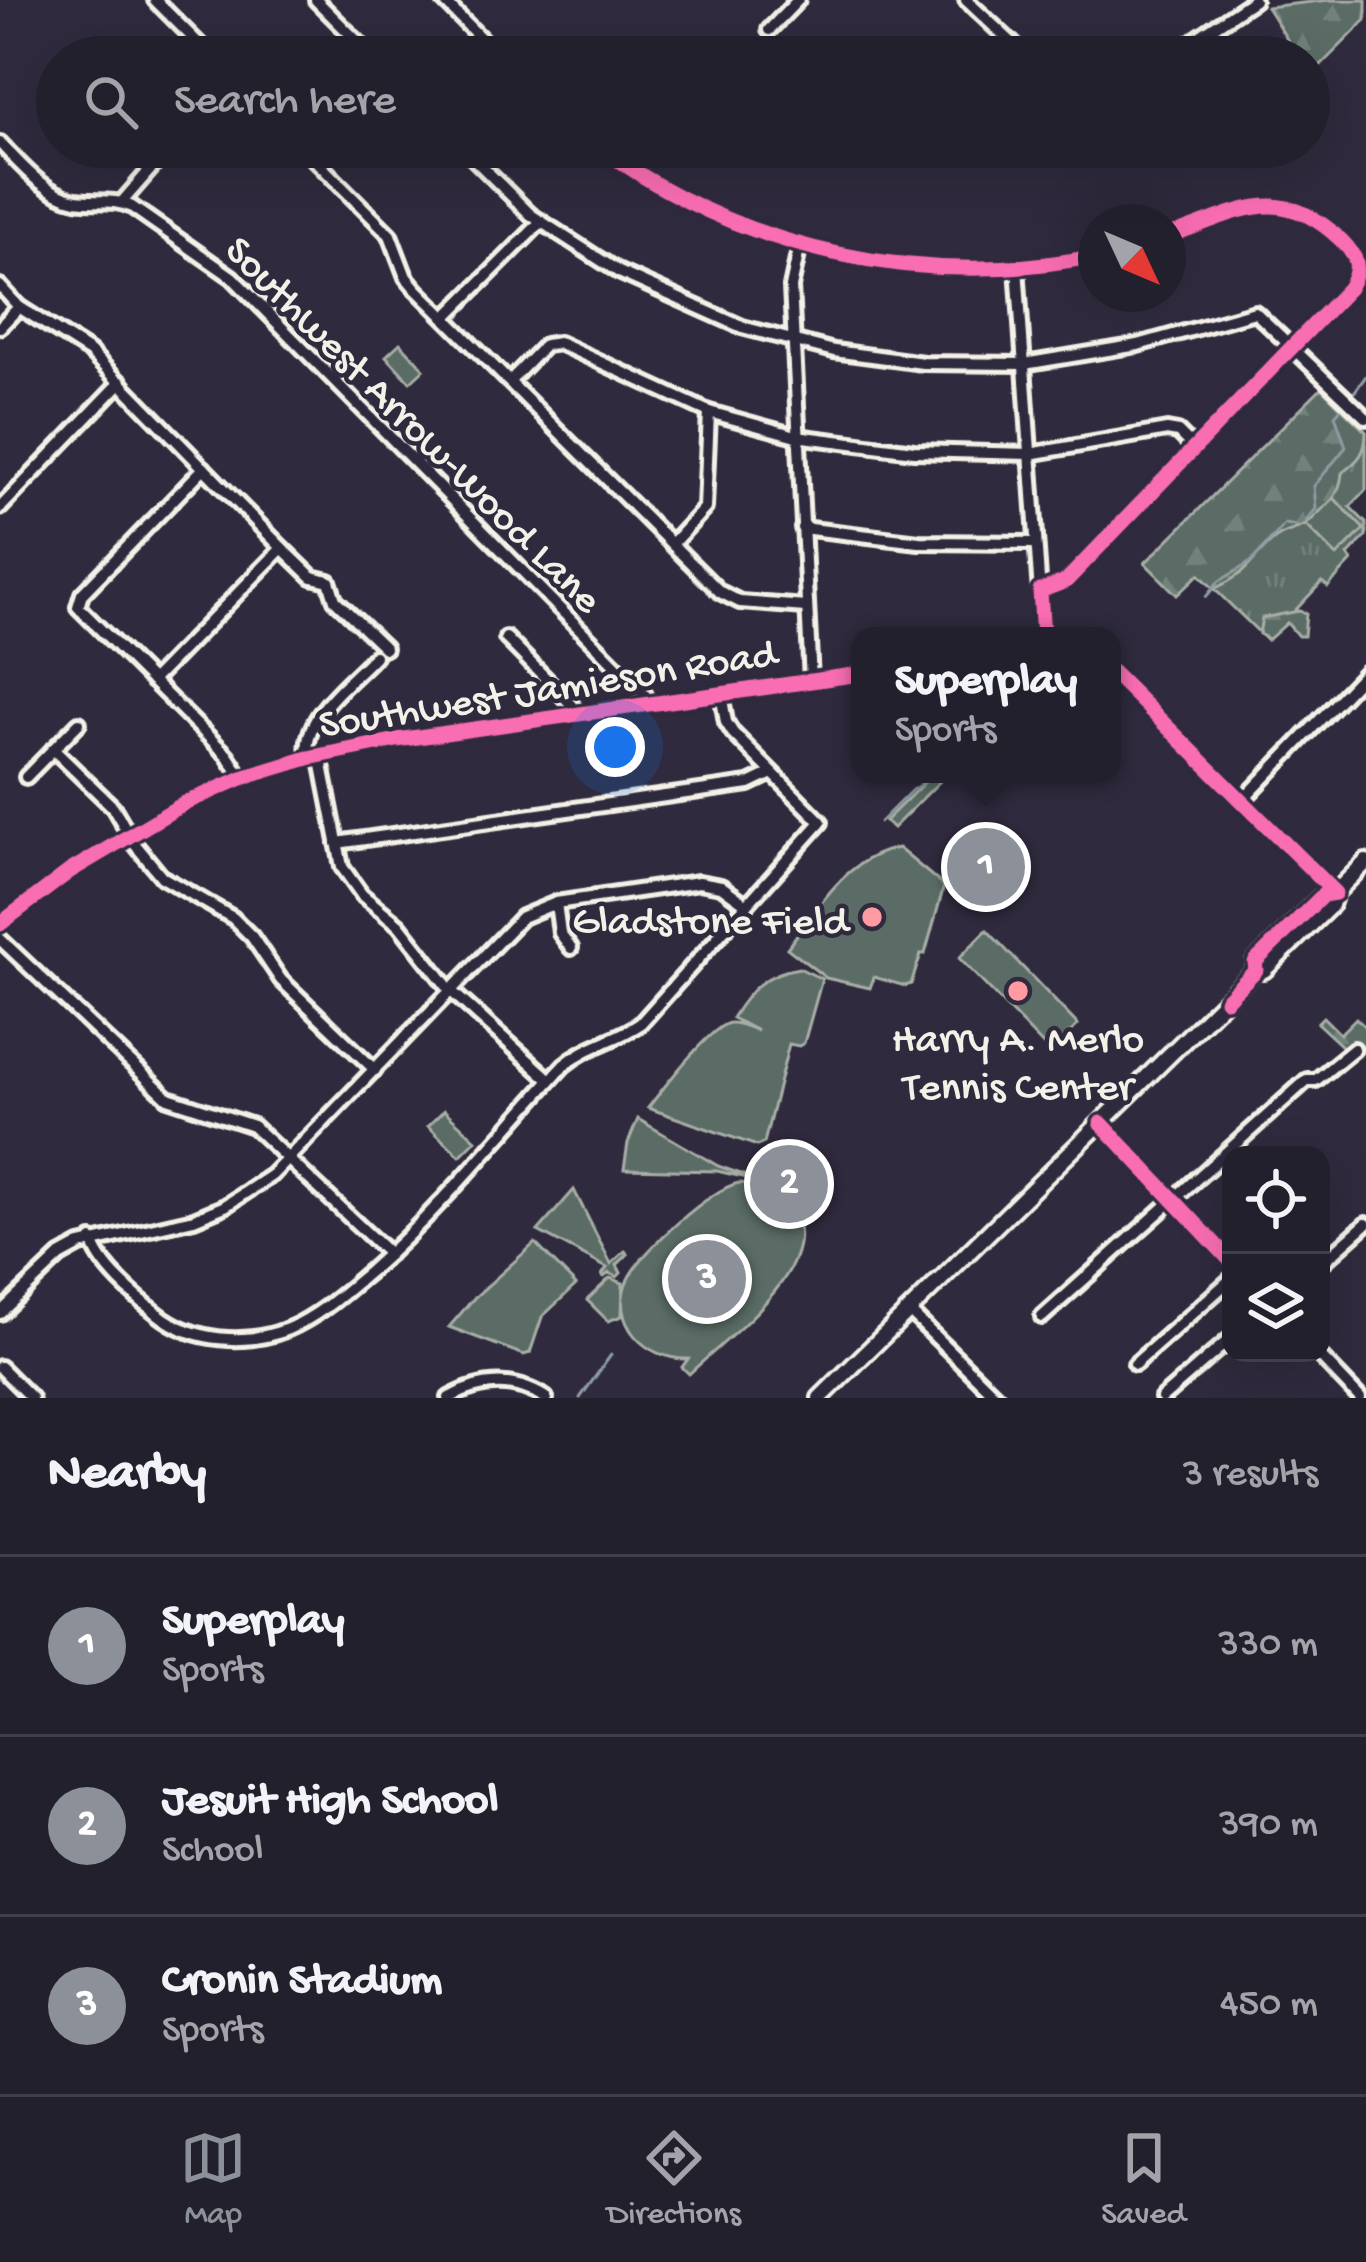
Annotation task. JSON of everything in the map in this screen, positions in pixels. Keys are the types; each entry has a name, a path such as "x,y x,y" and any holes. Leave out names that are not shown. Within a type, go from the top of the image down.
{"main road":[{"path":"820,1398 1256,970 1256,962 1323,895 1335,893 1366,862"}],"street":[{"path":"155,0 191,36"},
{"path":"316,0 352,36"},
{"path":"442,0 478,36"},
{"path":"769,30 799,0"},
{"path":"967,0 1005,36"},
{"path":"1200,36 1254,0"},
{"name":"Southwest Arrow-Wood Lane","path":"0,143 56,193 81,201 122,202 232,277 649,704"},
{"path":"122,202 152,168"},
{"path":"323,168 390,235 406,278 733,600 806,607"},
{"path":"484,168 541,223 650,289 793,343 923,363 1024,364 1138,345 1249,312 1258,314 1366,418"},
{"path":"633,168 708,210 800,245 908,265 1017,267 1078,259"},
{"path":"1040,591 1066,580 1353,283 1358,269 1353,252 1320,220 1292,206 1257,205 1186,230"},
{"path":"446,317 541,223"},
{"path":"800,245 791,287 811,682"},
{"path":"1017,267 1042,627"},
{"path":"0,286 20,307 75,340 312,577 328,581 335,600 380,652 313,724 307,742 350,882 400,925 450,990 550,1080"},
{"path":"0,327 20,307"},
{"path":"510,381 545,345 559,343 710,412 796,436 914,451 1030,454 1167,430 1178,432 1194,448"},
{"path":"0,508 121,382"},
{"path":"672,544 705,508 710,412"},
{"path":"204,468 82,594 78,607 227,755 242,778"},
{"path":"802,528 919,542 1036,543"},
{"path":"152,681 282,548"},
{"path":"506,638 572,705 573,715"},
{"path":"1243,800 1366,672"},
{"name":"Southwest Jamieson Road","path":"0,924 70,871 185,803 242,778 314,756 851,675"},
{"path":"1121,681 1335,893"},
{"path":"92,1240 97,1253 146,1305 172,1325 207,1338 262,1336 291,1328 338,1299 411,1234 580,1052 640,1024 821,822 733,733 726,722 722,694"},
{"path":"26,777 79,723"},
{"path":"53,749 113,807 162,877 232,918 252,937 281,980 375,1070"},
{"path":"337,844 749,784 772,773"},
{"path":"0,1313 60,1256 92,1240 194,1219 244,1194 289,1160 522,917 556,903 699,882 721,886 747,905"},
{"path":"556,903 560,933 571,948"},
{"path":"0,939 168,1098 253,1126 389,1254"},
{"path":"1042,1317 1306,1080 1316,1080 1354,1048"},
{"path":"1101,1123 1147,1171 1154,1185 1224,1254"},
{"path":"1330,1256 1366,1224"},
{"path":"1135,1364 1222,1287"},
{"path":"909,1311 998,1398"},
{"path":"1162,1398 1222,1346"},
{"path":"1326,1362 1360,1398"},
{"path":"0,1367 31,1398"},
{"path":"449,1398 498,1382 525,1387 546,1398"},
{"path":"1335,1398 1349,1386"}],"green space":[{"path":"1366,0 1366,20 1330,56 1330,36 1285,36 1267,7"},
{"path":"400,343 424,369 410,382 386,356"},
{"path":"1321,388 1366,432 1366,490 1350,507 1366,523 1366,536 1348,555 1352,561 1328,587 1322,582 1267,640 1199,574"},
{"path":"1321,388 1366,432 1363,451 1342,473 1330,503 1313,521 1276,538 1226,583 1214,589 1199,574 1177,595 1145,563"},
{"path":"1334,498 1364,529 1337,556 1306,525"},
{"path":"1306,613 1304,636 1298,636 1287,623 1269,639 1259,634 1262,618"},
{"path":"924,783 938,783 893,828 885,821"},
{"name":"Gladstone Field","path":"898,848 944,886 925,954 921,954 911,984 874,977 870,988 826,978 787,948 848,873"},
{"name":"Harry A. Merlo Tennis Center","path":"987,930 1078,1025 1050,1052 959,958"},
{"path":"799,968 822,979 804,1043 789,1044 764,1143 757,1146 648,1108 722,1027 733,1023 758,1031 732,1018 759,984"},
{"path":"1323,1017 1340,1034 1356,1018 1366,1028 1366,1047 1358,1052 1345,1049 1317,1023"},
{"path":"444,1110 476,1140 460,1156 428,1126"},
{"path":"638,1119 718,1166 760,1181 717,1171 624,1169"},
{"path":"739,1183 767,1188 784,1199 799,1227 798,1250 770,1297 689,1374 682,1367 688,1359 658,1353 635,1336 627,1324 623,1295 635,1267 661,1238 712,1196"},
{"path":"574,1190 611,1264 625,1251 628,1254 617,1265 621,1273 617,1277 609,1273 604,1277 607,1268 538,1231"},
{"path":"535,1243 576,1285 542,1317 530,1353 524,1355 449,1327 474,1298"},
{"path":"610,1278 623,1283 622,1316 608,1321 587,1300"}],"waterway":[{"path":"1353,394 1366,376"},
{"path":"1306,521 1316,509 1314,486 1346,447 1335,415 1342,407"},
{"path":"1206,597 1218,582 1251,562 1285,524 1296,526"},
{"path":"880,822 923,783"},
{"path":"580,1398 611,1355"}],"cycle path":[{"path":"632,168 713,213 774,237 837,254 966,268 1078,258"},
{"path":"1042,627 1040,591 1066,581 1349,288 1355,274 1354,257 1341,240 1298,211 1258,207 1186,229"},
{"path":"0,924 70,871 185,803 242,778 308,758 397,740 851,675"},
{"path":"1121,681 1335,893 1323,895 1255,962 1256,970 1226,1000"},
{"path":"1101,1123 1224,1254"}],"place":[{"name":"Superplay","path":"986,867"},
{"name":"Gladstone Field","path":"872,917"},
{"name":"Harry A. Merlo Tennis Center","path":"1018,991"},
{"name":"Jesuit High School","path":"789,1184"},
{"name":"Cronin Stadium","path":"707,1279"}]}
